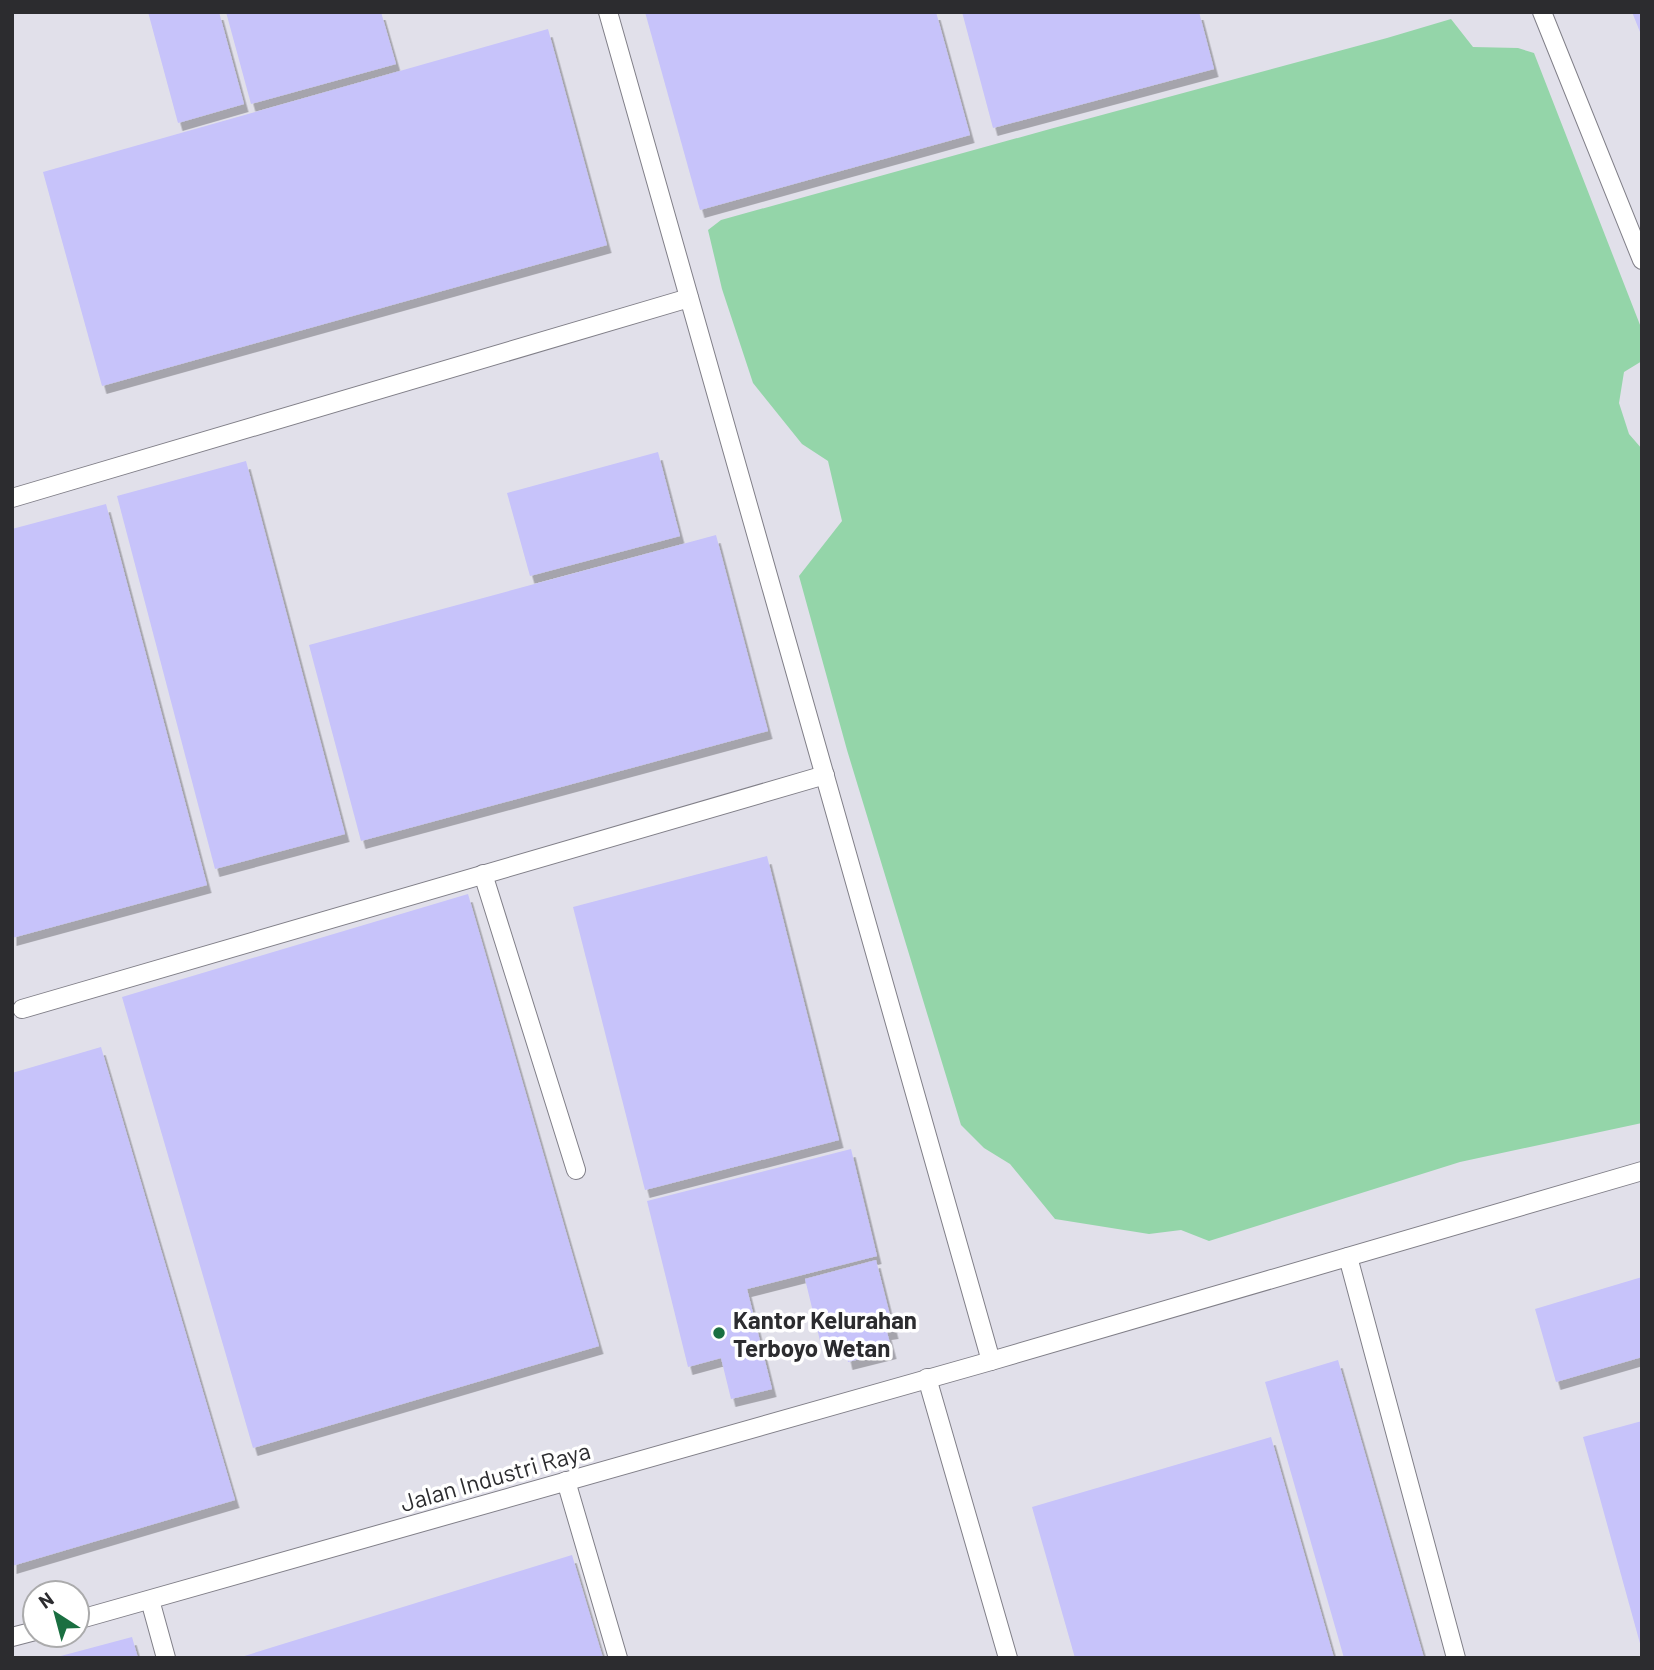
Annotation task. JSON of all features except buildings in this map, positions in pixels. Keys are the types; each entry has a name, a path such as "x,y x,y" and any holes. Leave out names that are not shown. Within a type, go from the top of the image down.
{"lane":[{"path":"608,12 991,1361"},
{"path":"1542,12 1642,260"},
{"path":"12,499 689,298"},
{"path":"22,1009 825,775"},
{"path":"483,874 576,1170"},
{"name":"Jalan Industri Raya","path":"91,1616 991,1361 1642,1171"},
{"path":"1348,1257 1457,1658"},
{"path":"927,1378 1008,1658"},
{"path":"566,1481 618,1658"},
{"path":"150,1600 166,1658"}],"green space":[{"path":"1451,19 1473,47 1518,48 1534,53 1642,330 1642,361 1624,372 1619,403 1629,434 1642,449 1642,1123 1460,1162 1209,1241 1181,1230 1149,1234 1055,1219 1010,1164 984,1148 961,1125 847,750 799,576 842,521 828,461 802,444 753,383 722,289 708,230 721,220"}],"place":[{"name":"Kantor Kelurahan Terboyo Wetan","path":"719,1333"}]}
